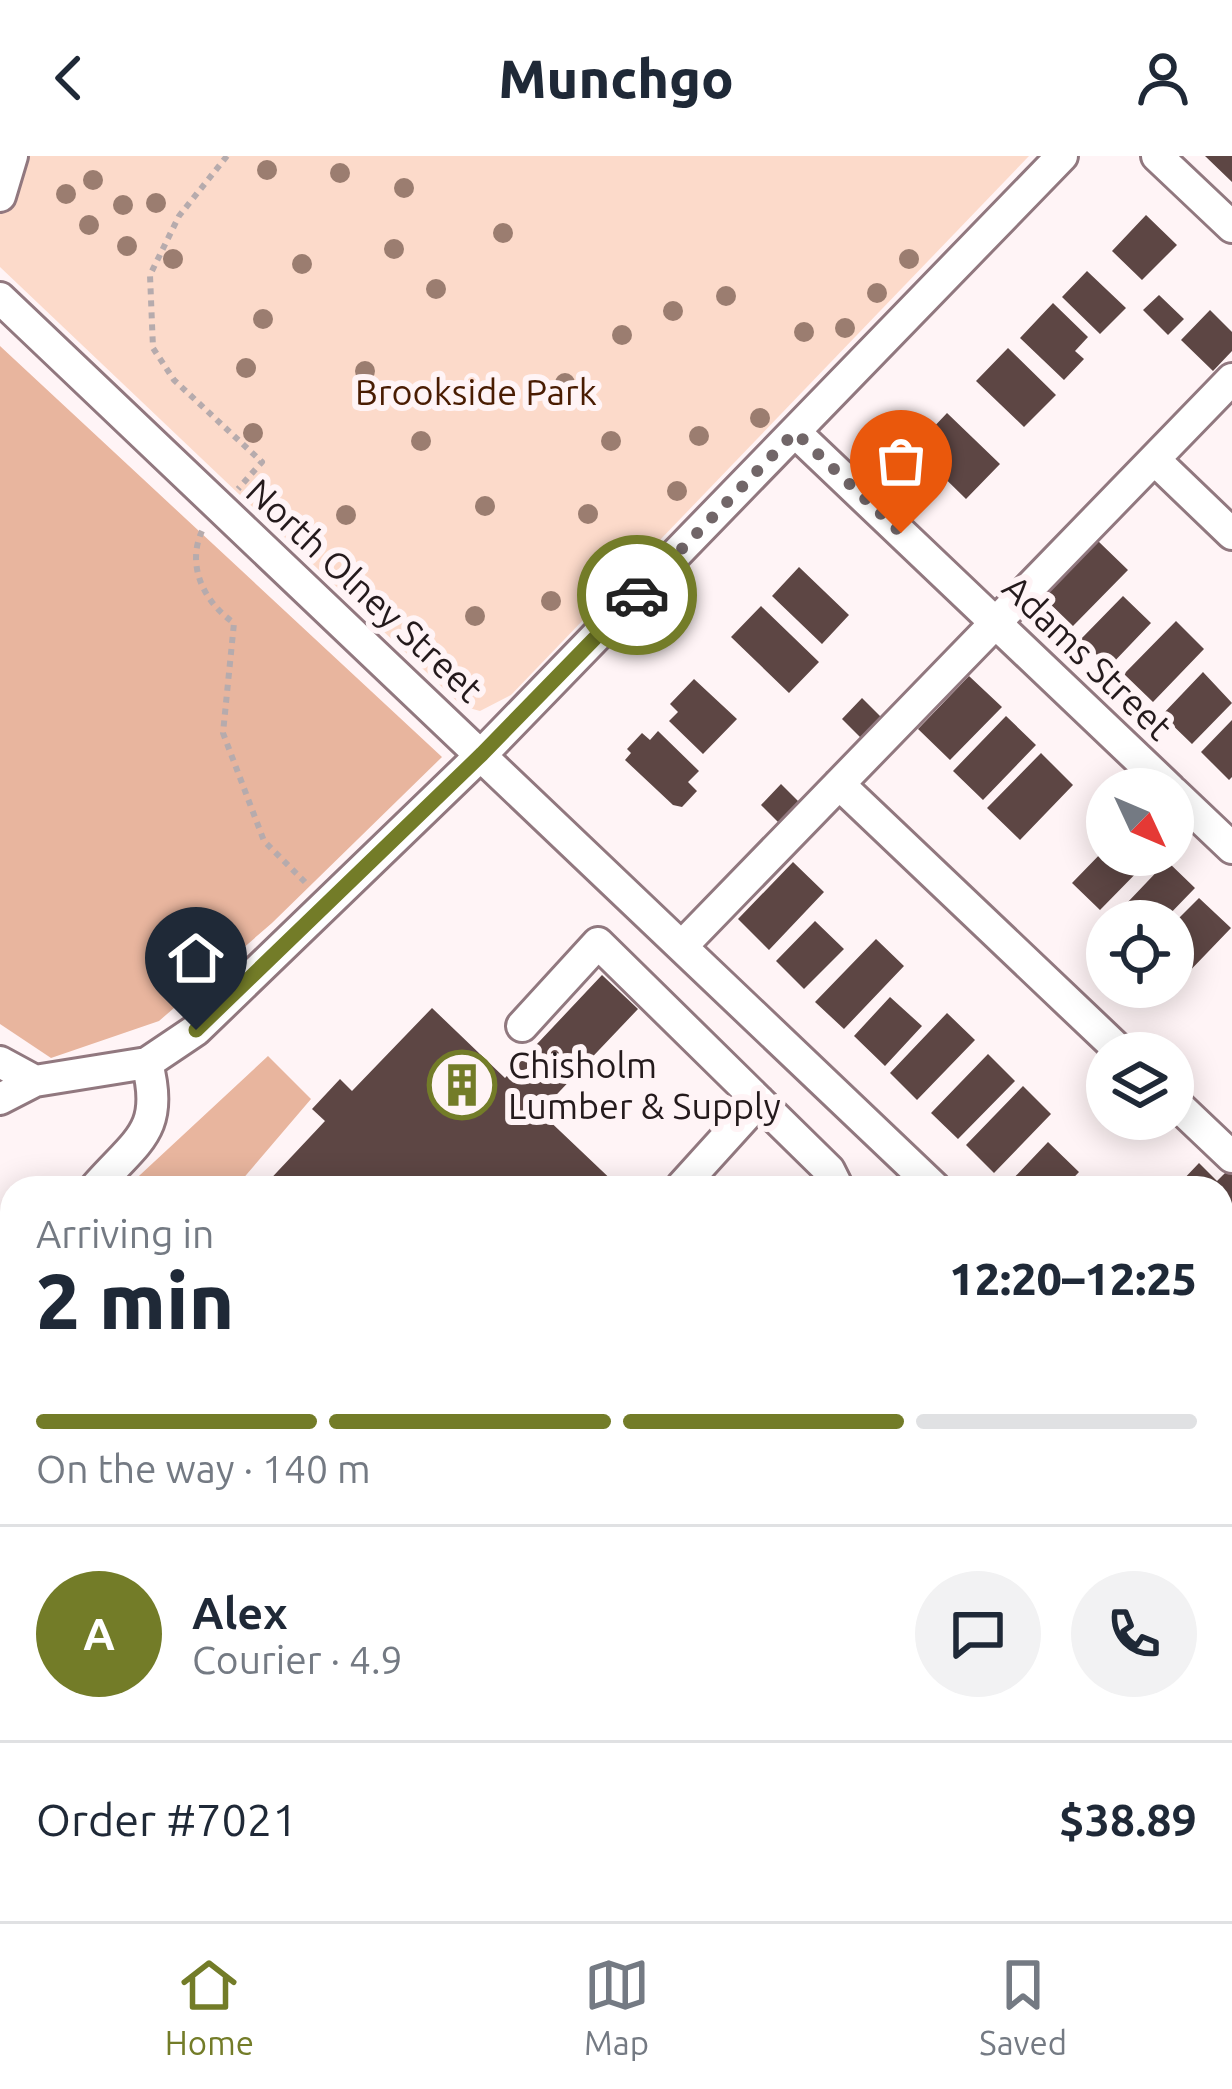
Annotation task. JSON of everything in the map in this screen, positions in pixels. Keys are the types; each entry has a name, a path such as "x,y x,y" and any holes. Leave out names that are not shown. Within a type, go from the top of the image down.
{"street":[{"path":"0,196 11,156"},
{"path":"0,1099 34,1081 147,1063 208,1018 482,754 1062,156"},
{"path":"1157,156 1232,227"},
{"name":"North Olney Street","path":"0,296 922,1176"},
{"path":"682,946 1232,379"},
{"name":"Adams Street","path":"795,432 1149,768"},
{"path":"1155,460 1232,534"},
{"path":"839,784 1100,1032"},
{"name":"Adams Street","path":"1194,811 1232,848"},
{"path":"522,1026 598,944 832,1176"},
{"path":"0,1062 34,1081"},
{"path":"106,1176 147,1129 157,1100 147,1063"},
{"path":"691,1176 759,1101"},
{"path":"1194,1122 1232,1157"}],"path":[{"path":"227,156 179,216 150,274 153,348 174,380 262,462 237,489"},
{"path":"206,522 195,564 213,608 234,623 223,733 265,841 297,874"}],"green space":[{"name":"Brookside Park","path":"0,156 1029,156 511,695 480,711 462,706 0,267"}],"shaded area":[{"path":"0,346 442,757 272,923 159,1021 51,1058 0,1024"},
{"path":"268,1056 311,1099 245,1176 139,1176"}],"building":[{"path":"1205,156 1232,156 1232,182"},
{"path":"1146,215 1177,245 1142,280 1112,251"},
{"path":"1087,271 1126,308 1100,334 1062,297"},
{"path":"1159,295 1184,319 1168,335 1143,310"},
{"path":"1053,303 1088,337 1075,351 1084,359 1064,380 1020,338"},
{"path":"1210,310 1232,332 1232,351 1213,371 1181,340"},
{"path":"1008,348 1056,395 1024,427 976,381"},
{"path":"947,413 1000,464 966,499 914,448"},
{"path":"1098,541 1128,570 1073,626 1043,597"},
{"path":"799,567 849,615 822,644 772,596"},
{"path":"1123,596 1151,623 1109,667 1081,639"},
{"path":"761,606 819,662 789,693 731,637"},
{"path":"1176,621 1204,649 1153,702 1124,674"},
{"path":"1203,672 1232,703 1192,744 1162,715"},
{"path":"969,676 1002,707 950,760 918,729"},
{"path":"694,679 737,719 703,754 669,721 678,712 670,704"},
{"path":"862,698 881,717 861,738 842,719"},
{"path":"1006,716 1036,745 983,800 953,771"},
{"path":"1232,720 1232,777 1229,780 1201,752"},
{"path":"658,731 699,771 688,782 697,791 682,807 673,805 625,760 631,753 627,749 642,733 650,740"},
{"path":"1041,753 1073,785 1020,840 987,808"},
{"path":"781,784 800,803 780,824 761,805"},
{"path":"793,862 824,892 769,950 738,919"},
{"path":"1086,869 1086,876 1133,876 1110,900 1090,900 1072,883"},
{"path":"1153,876 1183,876 1195,888 1183,900 1130,900"},
{"path":"1199,898 1231,928 1194,967 1194,903"},
{"path":"815,921 844,949 804,989 776,961"},
{"path":"876,939 904,966 844,1029 815,1002"},
{"name":"Chisholm Lumber & Supply","path":"602,975 638,1009 540,1112 607,1176 273,1176 325,1121 312,1109 340,1079 352,1091 432,1008 505,1078"},
{"path":"890,997 922,1026 885,1066 854,1036"},
{"path":"947,1013 975,1040 917,1100 890,1073"},
{"path":"988,1054 1015,1081 958,1139 931,1113"},
{"path":"1023,1086 1051,1114 994,1173 966,1145"},
{"path":"1048,1142 1079,1172 1075,1176 1016,1176"},
{"path":"1199,1163 1212,1176 1187,1176"}],"way so far":[{"path":"637,595 795,432 901,533"}],"place":[{"name":"Chisholm Lumber & Supply","path":"462,1085"}],"route":[{"path":"196,1030 482,754 637,595"}]}
